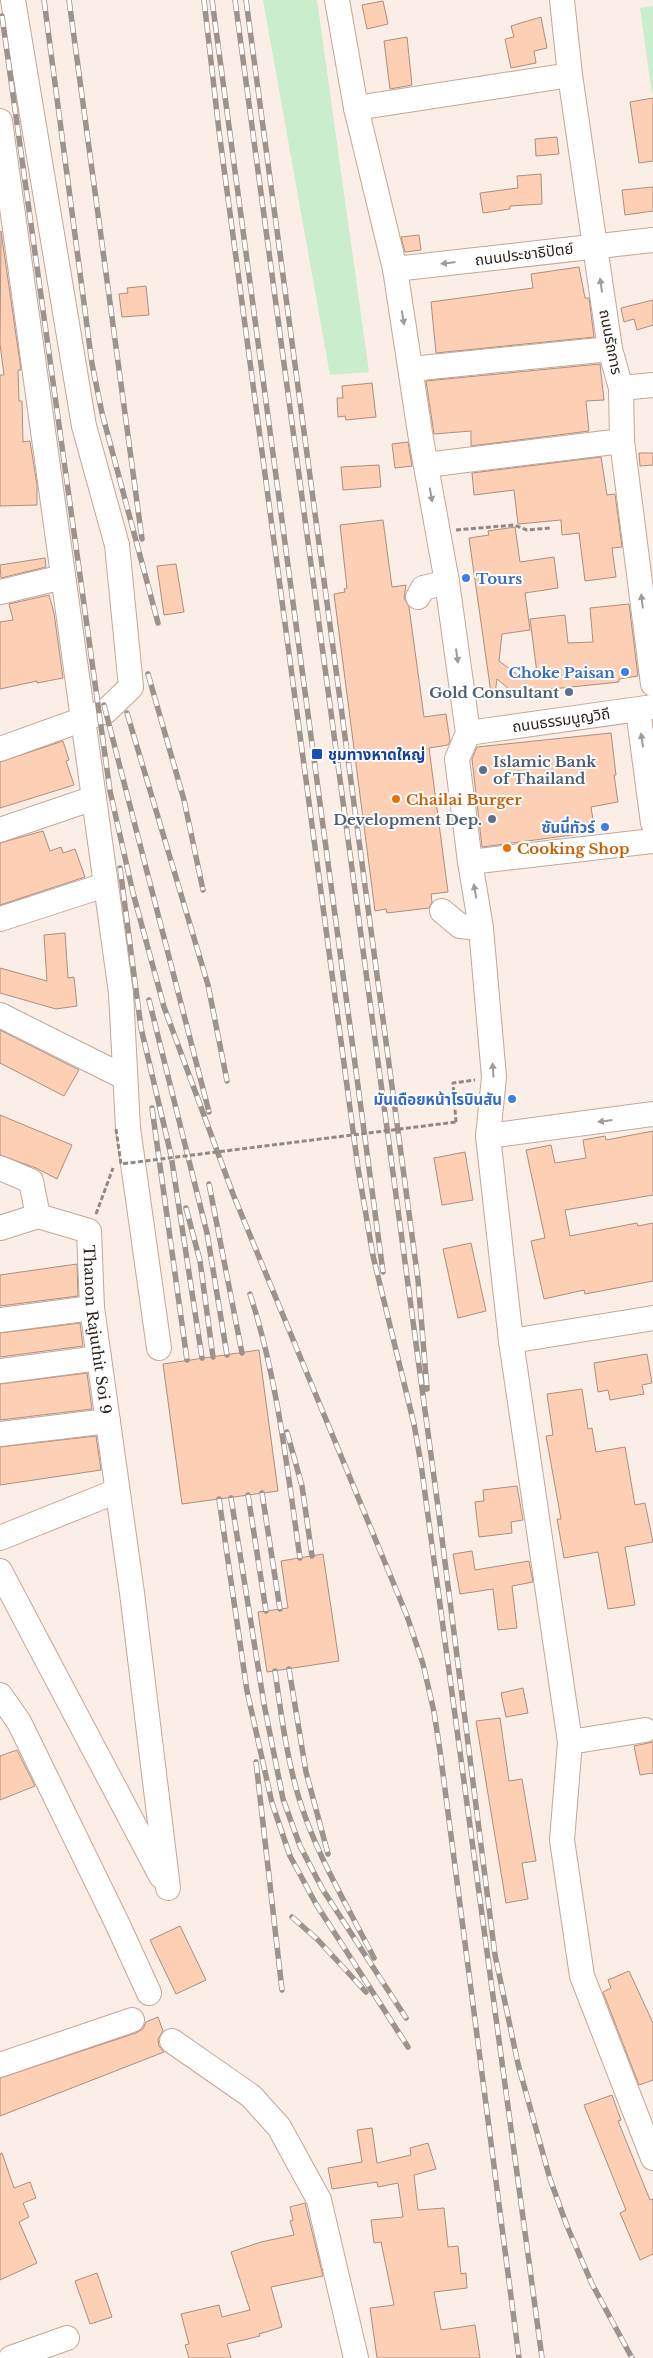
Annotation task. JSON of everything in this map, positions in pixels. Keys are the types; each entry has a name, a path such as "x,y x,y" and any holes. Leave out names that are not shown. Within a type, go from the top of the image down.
{"street":[{"path":"0,749 82,718 106,711 131,687 117,545 84,426 13,0"},
{"path":"337,0 356,108 396,269 426,465 447,582 468,733 457,759 470,862 481,928 494,1077 488,1136 511,1341 570,1742 562,1840 582,1976 653,2158"},
{"name":"ถนนรัถการ","path":"562,0 570,75 610,349 620,388 622,441 653,684"},
{"path":"356,108 570,75"},
{"path":"0,121 3,170 63,577 121,993 124,1077 132,1157 159,1348"},
{"name":"ถนนประชาธิปัตย์","path":"396,269 653,240"},
{"path":"411,369 610,349"},
{"path":"620,388 653,385"},
{"path":"426,465 622,441"},
{"path":"0,592 63,577"},
{"path":"418,597 423,588 447,582"},
{"path":"645,708 653,823"},
{"name":"ถนนธรรมนูญวิถี","path":"468,733 645,708"},
{"path":"0,830 94,798"},
{"path":"470,862 653,841"},
{"path":"0,920 105,885"},
{"path":"442,910 460,926 481,928"},
{"path":"0,1015 124,1077"},
{"path":"488,1136 653,1114"},
{"path":"0,1168 31,1180 38,1216 0,1228"},
{"name":"Thanon Rajuthit Soi 9","path":"0,1571 168,1888 92,1308 89,1231 38,1216"},
{"path":"0,1320 92,1308"},
{"path":"511,1341 653,1318"},
{"path":"0,1371 99,1358"},
{"path":"0,1434 108,1421"},
{"path":"0,1538 117,1492"},
{"path":"0,1695 9,1725 117,1923 149,1993"},
{"path":"570,1742 645,1730"},
{"path":"0,2066 132,2020"},
{"path":"172,2042 251,2096 279,2126 319,2200 356,2358"},
{"path":"11,2358 67,2338"}],"path":[{"path":"438,531 514,524 527,530 550,528"},
{"path":"116,1130 121,1164 456,1122 452,1083"},
{"path":"89,1231 116,1160 132,1157"}],"green space":[{"path":"263,0 317,0 369,372 330,375"},
{"path":"653,6 653,94 652,94 640,8"}],"building":[{"path":"383,1 388,24 367,29 362,5"},
{"path":"541,17 547,48 534,51 536,63 511,68 505,39 514,37 511,26"},
{"path":"407,37 412,85 390,89 384,41"},
{"path":"653,98 653,161 639,163 630,102"},
{"path":"557,137 559,154 536,156 535,139"},
{"path":"541,174 542,204 510,206 510,209 483,213 480,193 518,188 517,176"},
{"path":"653,187 653,211 625,215 622,190"},
{"path":"1,231 21,370 18,370 19,401 22,401 23,442 30,441 37,485 37,505 0,506 0,375 4,375 0,344"},
{"path":"419,235 421,250 405,252 401,237"},
{"path":"579,267 585,298 589,298 594,337 436,353 431,302 533,288 531,274"},
{"path":"146,286 149,315 122,317 119,294 128,293 127,288"},
{"path":"653,300 653,325 637,330 634,319 624,322 621,308"},
{"path":"600,364 604,400 586,401 589,431 471,446 471,431 434,434 426,381"},
{"path":"372,383 376,417 346,420 345,416 338,417 337,398 343,398 342,386"},
{"path":"408,442 412,466 395,468 392,444"},
{"path":"639,453 653,453 653,465 640,466"},
{"path":"601,457 607,495 615,494 622,547 612,548 616,577 585,581 579,533 562,535 561,520 518,524 514,490 474,495 472,473"},
{"path":"379,465 381,487 343,490 341,467"},
{"path":"383,520 392,587 406,585 404,598 409,607 424,717 446,714 450,741 448,745 429,748 448,892 431,894 432,902 429,908 387,913 386,909 375,911 334,594 345,592 344,589 347,588 340,525"},
{"path":"515,527 520,562 554,557 558,588 525,593 530,630 502,634 499,661 518,675 537,673 530,619 565,615 568,643 593,642 590,608 629,604 638,676 619,679 619,682 514,693 497,679 495,693 491,693 469,538 489,535 488,531"},
{"path":"45,558 46,567 1,578 0,565"},
{"path":"176,564 184,612 164,615 157,566"},
{"path":"49,595 54,613 63,678 37,683 37,681 0,689 0,622 13,620 9,604"},
{"path":"611,733 618,802 591,807 595,832 482,847 472,759 477,747"},
{"path":"63,741 69,760 66,761 74,785 0,808 0,762"},
{"path":"43,831 50,851 61,847 63,853 75,849 85,877 0,905 0,843"},
{"path":"65,933 68,978 74,977 77,1006 56,1009 0,993 0,968 47,981 44,935"},
{"path":"0,1030 79,1070 64,1096 0,1063"},
{"path":"0,1115 72,1145 57,1179 36,1168 0,1155"},
{"path":"653,1131 653,1195 565,1210 570,1236 637,1223 638,1226 653,1223 653,1281 585,1294 584,1290 544,1299 531,1241 545,1238 526,1150 551,1145 555,1163 586,1158 583,1140 605,1136 606,1140"},
{"path":"465,1152 473,1200 442,1205 434,1158"},
{"path":"471,1243 486,1311 458,1318 443,1249"},
{"path":"77,1264 78,1296 0,1306 0,1275"},
{"path":"80,1323 83,1346 0,1357 0,1333"},
{"path":"259,1350 278,1491 182,1504 163,1364"},
{"path":"647,1354 652,1383 642,1385 644,1394 610,1400 608,1390 598,1392 594,1363"},
{"path":"87,1373 92,1409 0,1420 0,1384"},
{"path":"582,1389 588,1429 592,1428 596,1452 625,1447 635,1505 645,1503 653,1542 625,1547 635,1605 608,1609 598,1552 564,1558 557,1519 561,1519 546,1436 553,1435 547,1394"},
{"path":"96,1436 101,1470 0,1485 0,1447"},
{"path":"517,1486 523,1520 511,1522 512,1533 479,1537 475,1502 484,1501 483,1490"},
{"path":"472,1551 475,1570 529,1561 533,1582 512,1586 517,1628 498,1630 493,1589 460,1594 453,1554"},
{"path":"323,1554 339,1661 267,1672 258,1612 288,1608 281,1561"},
{"path":"523,1688 528,1713 506,1717 501,1693"},
{"path":"500,1718 509,1781 522,1779 536,1861 522,1863 528,1899 506,1903 476,1721"},
{"path":"653,1742 653,1773 640,1775 634,1746"},
{"path":"17,1750 35,1786 0,1800 0,1756"},
{"path":"180,1926 206,1980 176,1994 150,1940"},
{"path":"629,1971 653,2023 653,2080 639,2085 603,1992 611,1988 608,1980"},
{"path":"158,2017 163,2031 158,2039 159,2046 164,2052 0,2116 0,2078 136,2033 143,2029 146,2022"},
{"path":"612,2095 621,2120 618,2121 650,2200 653,2199 653,2254 640,2260 620,2213 626,2210 584,2105"},
{"path":"372,2128 377,2163 411,2155 410,2148 428,2143 436,2169 414,2175 418,2210 444,2208 448,2247 458,2246 461,2274 466,2273 467,2288 434,2292 441,2330 475,2325 480,2358 377,2358 370,2308 394,2305 381,2242 374,2243 371,2220 403,2217 398,2183 378,2187 377,2182 332,2189 328,2168 362,2162 357,2130"},
{"path":"2,2153 14,2188 30,2182 36,2198 23,2203 29,2217 19,2222 37,2263 0,2280 0,2154"},
{"path":"305,2203 323,2276 271,2287 282,2327 259,2334 260,2336 227,2344 231,2358 189,2358 185,2345 189,2344 181,2314 219,2305 222,2317 250,2310 231,2252 261,2242 294,2235 290,2221 293,2220 290,2207"},
{"path":"97,2273 112,2317 90,2324 75,2281"}],"railway":[{"path":"44,0 92,364 102,413 158,623"},
{"path":"69,0 142,539"},
{"path":"204,0 219,131 358,1168 373,1256 414,1424 421,1464 542,2358"},
{"path":"212,0 383,1272"},
{"path":"235,0 438,1507 495,1955 518,2064 550,2179 567,2226 592,2284 632,2358"},
{"path":"246,0 418,1280 427,1389"},
{"path":"2,16 110,791 133,893 164,1007 233,1194 407,1616 423,1664 434,1712 440,1751 519,2358"},
{"path":"148,674 184,800 203,890"},
{"path":"104,705 209,1112"},
{"path":"127,713 208,985 227,1081"},
{"path":"120,868 141,1028 171,1155 202,1358"},
{"path":"149,1000 207,1233 227,1355"},
{"path":"152,1108 187,1360"},
{"path":"209,1184 242,1353"},
{"path":"186,1208 200,1261 213,1357"},
{"path":"250,1294 260,1326 275,1392 300,1558"},
{"path":"287,1432 302,1486 312,1556"},
{"path":"262,1493 280,1609"},
{"path":"248,1495 266,1611"},
{"path":"231,1498 264,1704 283,1799 300,1846 323,1890 406,2018"},
{"path":"219,1499 247,1691 272,1803 290,1856 316,1904 408,2047"},
{"path":"289,1669 306,1772 328,1854"},
{"path":"275,1671 290,1764 305,1816 322,1858 374,1958"},
{"path":"256,1762 282,1990"},
{"path":"292,1917 318,1940 366,1992"}],"place":[{"name":"Tours","path":"466,578"},
{"name":"Choke Paisan","path":"625,672"},
{"name":"Gold Consultant","path":"569,692"},
{"name":"ชุมทางหาดใหญ่","path":"317,754"},
{"name":"Islamic Bank of Thailand","path":"483,770"},
{"name":"Chailai Burger","path":"396,799"},
{"name":"Development Dep.","path":"492,819"},
{"name":"ซันนี่ทัวร์","path":"605,827"},
{"name":"Cooking Shop","path":"507,848"},
{"name":"มันเดือยหน้าโรบินสัน","path":"512,1099"}]}
